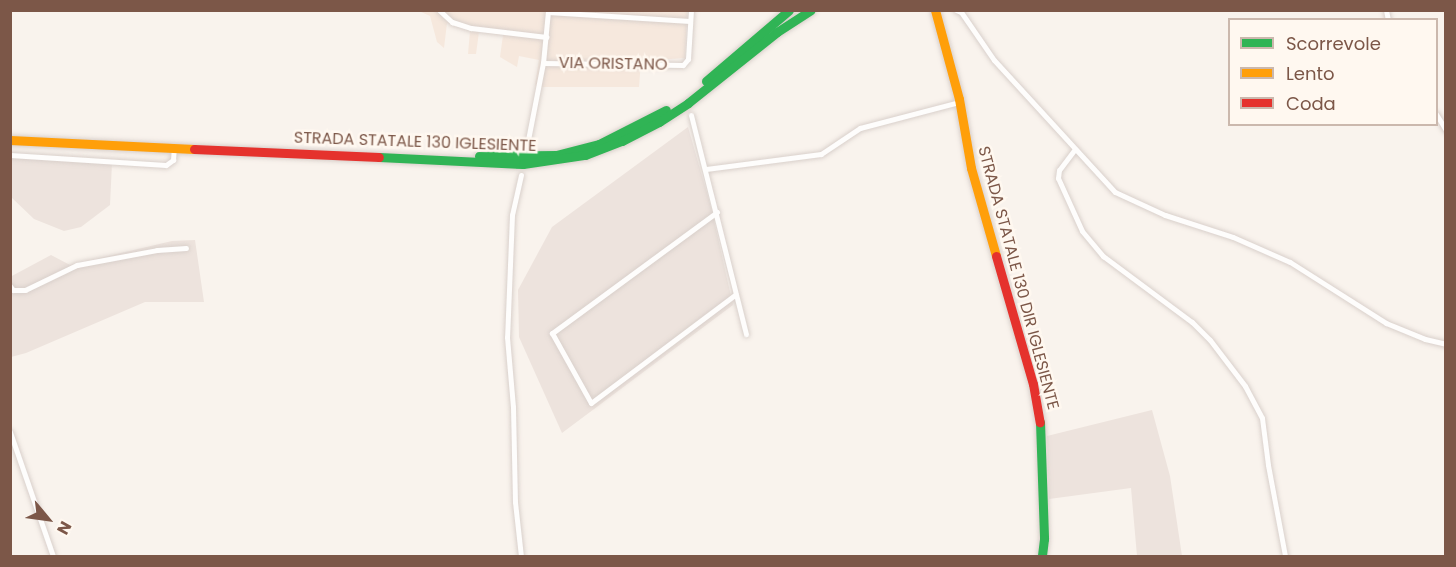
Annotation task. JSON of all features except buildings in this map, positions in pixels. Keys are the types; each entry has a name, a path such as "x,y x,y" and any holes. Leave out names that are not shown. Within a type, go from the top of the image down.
{"main road":[{"name":"STRADA STATALE 130 IGLESIENTE","path":"10,134 445,155 556,155 599,144 685,98 789,10"},
{"name":"STRADA STATALE 130 IGLESIENTE","path":"10,140 523,164 585,155 622,141 688,103 777,32 811,10"},
{"name":"STRADA STATALE 130 DIR IGLESIENTE","path":"935,10 959,102 972,168 1033,384 1040,418 1044,539 1042,556"}],"street":[{"path":"439,10 452,22 471,28 546,37"},
{"path":"527,145 543,63 548,11 690,21 691,10"},
{"path":"956,10 961,12 994,60 1115,192 1165,215 1233,237 1290,262 1386,323 1446,344"},
{"name":"VIA ORISTANO","path":"543,63 682,64 688,59 690,21"},
{"path":"706,170 821,154 860,128 959,102"},
{"path":"691,114 746,334"},
{"path":"1438,116 1446,130"},
{"path":"10,155 166,165 174,160 174,147"},
{"path":"1075,149 1059,170 1058,178 1082,231 1103,256 1192,322 1210,340 1245,386 1262,418 1268,465 1286,556"},
{"path":"520,175 512,215 507,337 513,407 515,502 521,556"},
{"path":"717,212 552,333 591,403 736,294"},
{"path":"10,286 13,290 25,290 77,265 157,250 186,248"},
{"path":"10,432 53,556"}],"shaded area":[{"path":"419,11 687,11 685,58 641,61 639,87 542,87 535,85 539,60 519,56 517,67 500,57 503,35 479,32 476,54 468,54 470,31 447,23 444,48 437,42 430,16"},
{"path":"688,127 711,207 733,305 562,433 519,337 518,290 552,227"},
{"path":"10,154 112,163 110,205 81,227 64,231 34,219 11,197"},
{"path":"195,240 204,302 145,302 26,353 11,357 10,277 51,255 70,265 172,241"},
{"path":"1152,410 1170,476 1182,556 1137,556 1131,488 1049,499 1047,436"}],"traffic: fast":[{"path":"706,81 789,10"},
{"path":"379,157 523,164 585,155 622,141 659,122 688,103 777,32 811,10"},
{"path":"479,156 556,155 599,144 666,110"},
{"path":"1040,422 1044,539 1042,556"}],"traffic: slow":[{"path":"935,10 959,99 971,168 996,256"},
{"path":"10,140 194,149"}],"traffic: jam":[{"path":"194,149 379,157"},
{"path":"996,256 1033,384 1040,422"}]}
